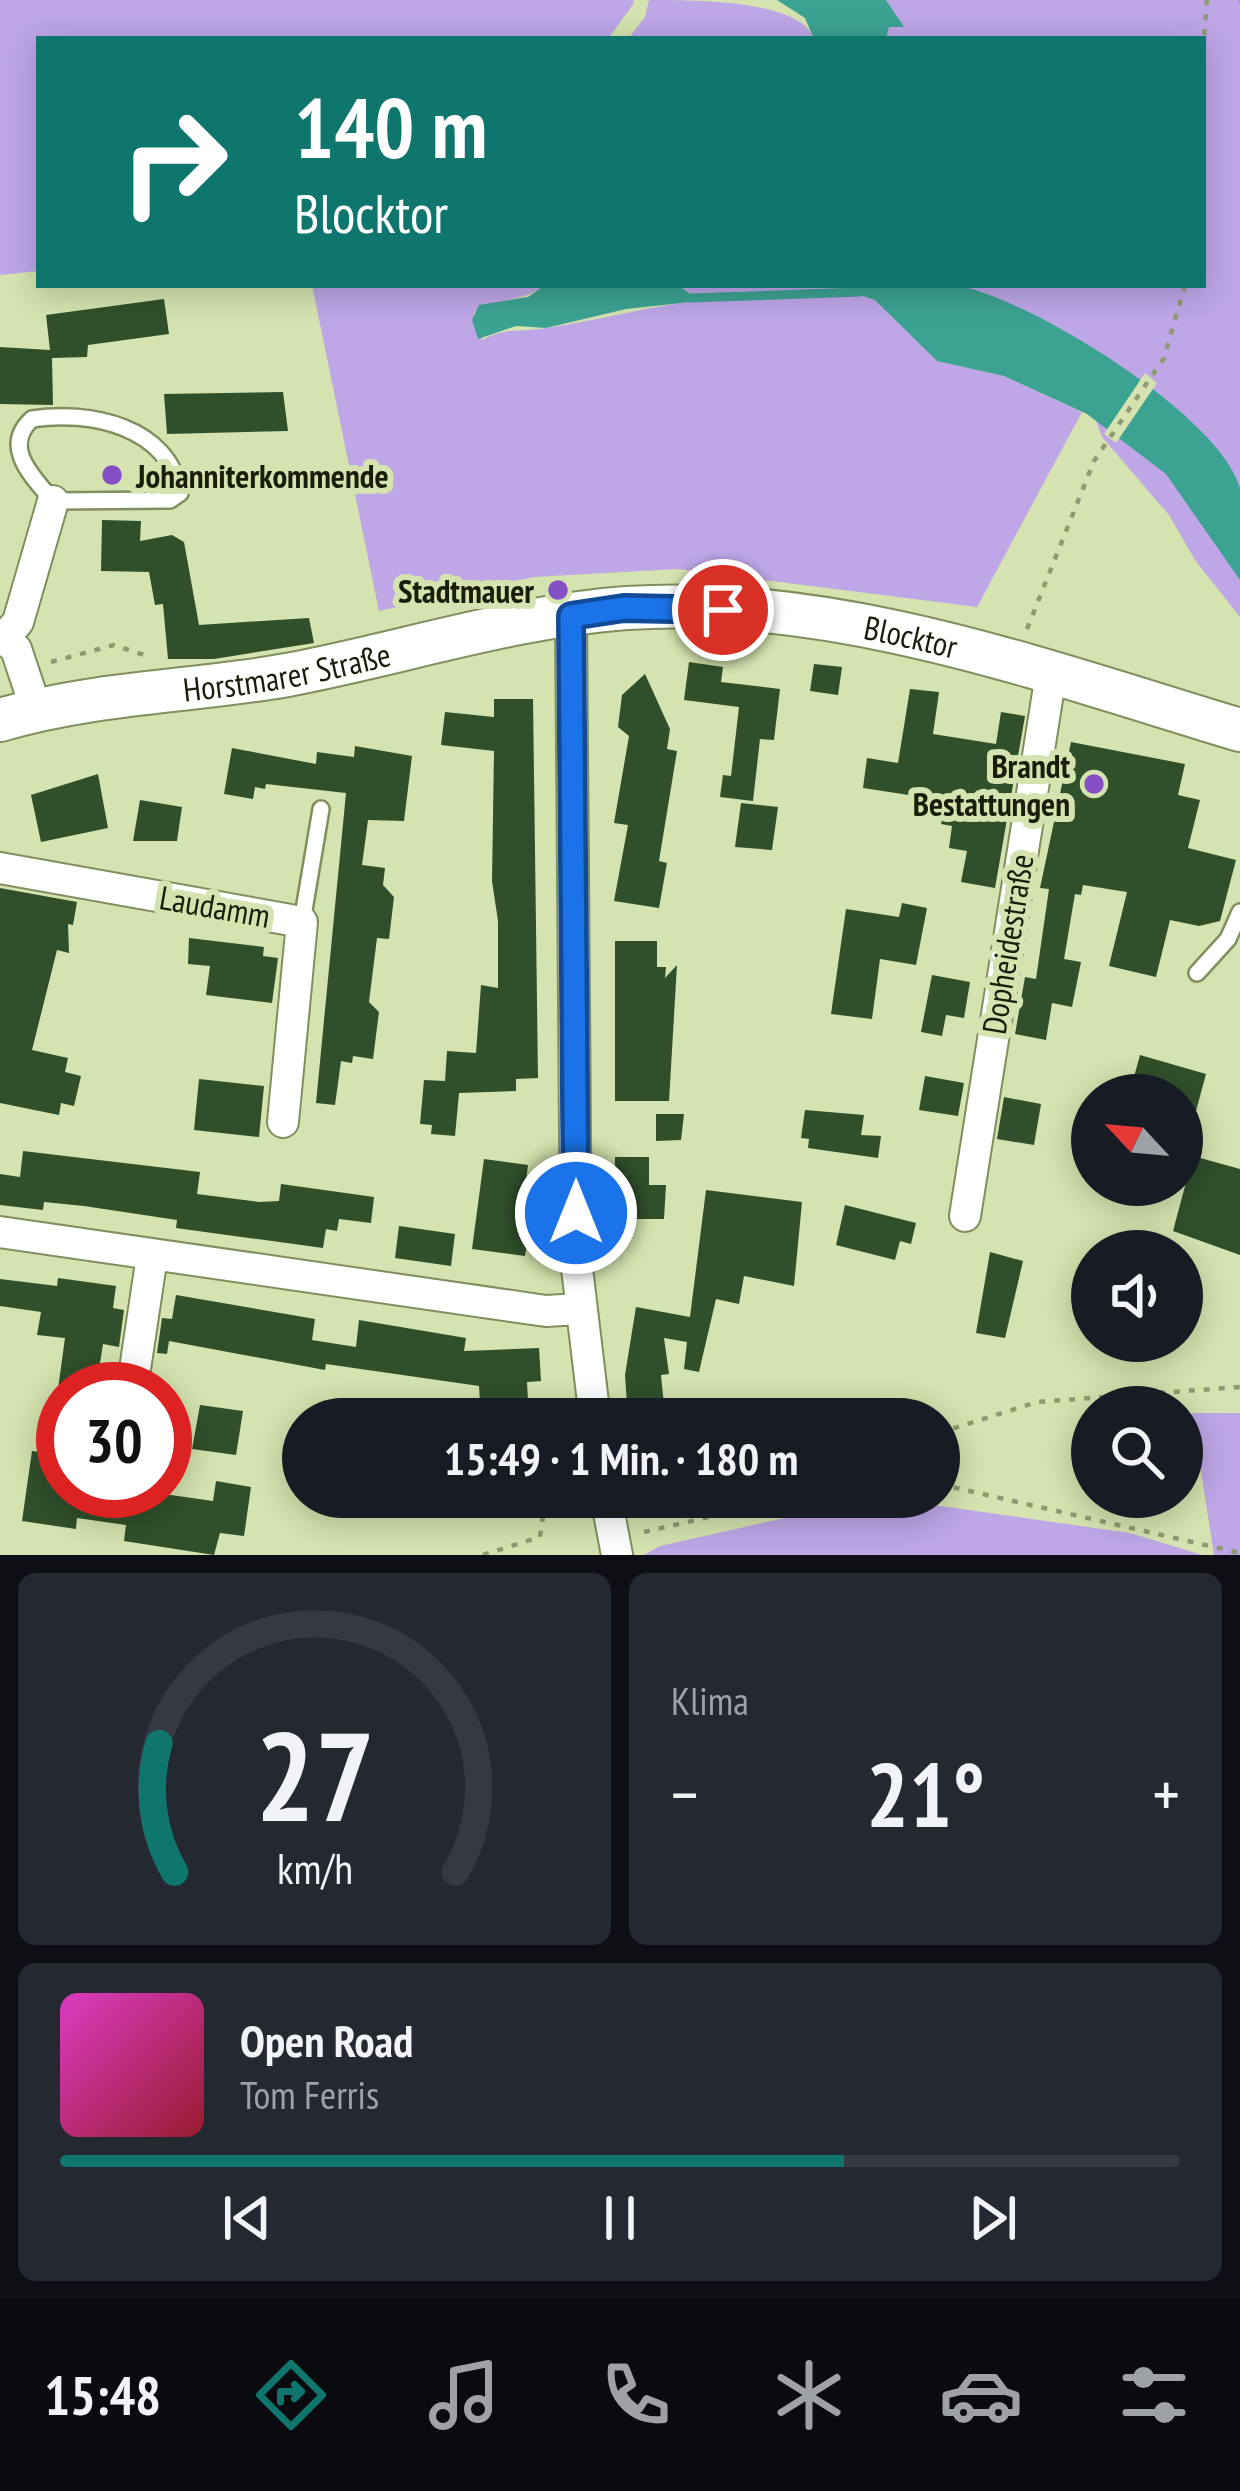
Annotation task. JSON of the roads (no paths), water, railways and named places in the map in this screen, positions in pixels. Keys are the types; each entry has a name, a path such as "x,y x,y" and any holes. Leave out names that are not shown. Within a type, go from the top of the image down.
{"main road":[{"name":"Blocktor","path":"571,616 689,607 791,616 886,632 1031,668 1240,730"},
{"name":"Horstmarer Straße","path":"18,715 285,675 571,616"}],"street":[{"path":"18,715 26,670 3,636 18,622 53,501"},
{"path":"571,616 580,1309 592,1398"},
{"name":"Dopheidestraße","path":"965,1216 1031,668"},
{"name":"Laudamm","path":"0,868 302,922 283,1122"},
{"path":"0,1232 546,1311 580,1309"},
{"path":"136,1362 152,1256"}],"lane":[{"path":"41,417 130,426 147,440 180,488 170,500 53,501 19,452 24,426 41,417"},
{"path":"302,922 321,809"},
{"path":"1197,974 1228,940 1240,912"}],"water":[{"path":"777,0 886,0 904,27 889,27 887,36 813,36 805,18"},
{"path":"541,288 682,288 700,301 626,309 546,328 516,326 478,339 472,320 479,305 528,297"},
{"path":"855,288 965,288 986,294 1070,334 1159,394 1225,459 1240,488 1240,580 1166,474 1087,414 1004,376 937,361 875,300"}],"waterway":[{"path":"691,298 860,292 865,288"}],"place":[{"name":"Johanniterkommende","path":"112,475"},
{"name":"Stadtmauer","path":"558,590"},
{"name":"Brandt Bestattungen","path":"1094,784"}]}
